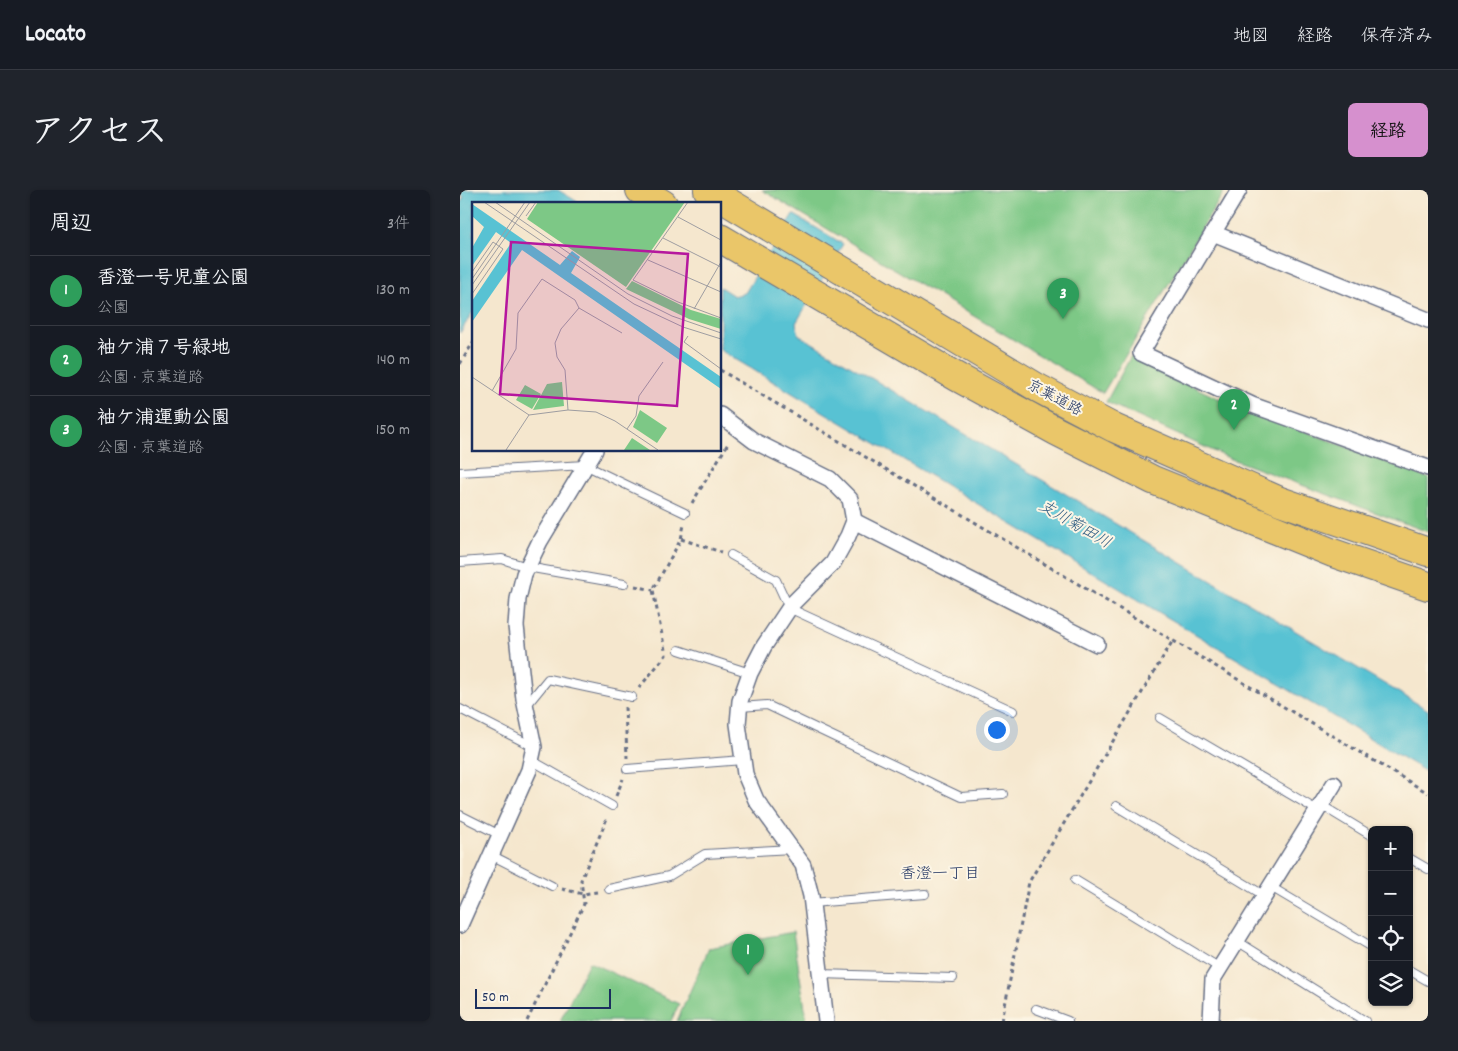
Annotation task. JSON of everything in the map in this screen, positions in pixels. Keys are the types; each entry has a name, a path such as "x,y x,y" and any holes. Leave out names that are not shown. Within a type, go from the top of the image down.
{"highway":[{"path":"640,190 660,202"},
{"name":"京葉道路","path":"708,190 1038,388 1114,428 1280,500 1428,552"},
{"name":"京葉道路","path":"721,239 957,377 1056,431 1153,480 1333,553 1428,586"}],"street":[{"path":"1239,190 1140,353 1252,405 1428,468"},
{"path":"1213,233 1428,320"},
{"path":"721,416 754,441 830,479 850,499 854,521 833,563 789,608 750,673 740,706 738,724 745,774 756,800 803,866 811,903 826,1021"},
{"path":"460,925 464,905 491,855 529,770 532,754 516,626 518,599 527,567 594,451"},
{"path":"854,521 1097,644"},
{"path":"1211,1021 1213,979 1334,784"}],"lane":[{"path":"460,472 585,465 686,513"},
{"path":"731,555 776,580 789,608 1013,711"},
{"path":"460,562 502,560 527,567 624,584"},
{"path":"678,650 750,673"},
{"path":"526,706 548,680 632,697"},
{"path":"740,706 767,705 961,797 1003,794"},
{"path":"460,709 612,806"},
{"path":"1160,718 1368,834"},
{"path":"627,769 743,760"},
{"path":"1116,806 1368,945"},
{"path":"460,815 500,835"},
{"path":"609,889 669,876 705,854 792,849"},
{"path":"491,855 552,886"},
{"path":"1413,860 1428,869"},
{"path":"1075,880 1220,968"},
{"path":"811,903 924,894"},
{"path":"1237,941 1365,1021"},
{"path":"1413,972 1428,981"},
{"path":"820,974 953,978"},
{"path":"1036,1009 1068,1021"}],"path":[{"path":"460,364 472,344"},
{"path":"721,371 1172,642 1428,793"},
{"path":"526,1021 584,904 580,880 627,769 625,706 666,655 653,590 681,539 686,513 737,428"},
{"path":"681,539 731,555"},
{"path":"624,584 653,590"},
{"path":"1002,1021 1029,882 1172,642"},
{"path":"552,886 582,894 609,889"},
{"path":"460,1017 468,1021"}],"green space":[{"path":"762,190 1225,190 1103,393"},
{"path":"1131,356 1215,397 1428,478 1428,532 1229,458 1106,402"},
{"path":"793,932 807,1021 677,1021 709,948"},
{"path":"589,962 679,1004 671,1021 560,1021"}],"water":[{"path":"460,190 558,190 578,202 472,202 472,313 460,333 460,204 464,197 460,195"},
{"name":"支川菊田川","path":"793,214 843,244 796,323 799,335 1428,710 1428,773 721,351 721,288 734,296 745,293"}],"place":[{"name":"袖ケ浦運動公園","path":"1063,319"},
{"name":"袖ケ浦７号緑地","path":"1234,430"},
{"name":"香澄一号児童公園","path":"748,975"}],"district":[{"name":"香澄一丁目","path":"940,872"}]}
